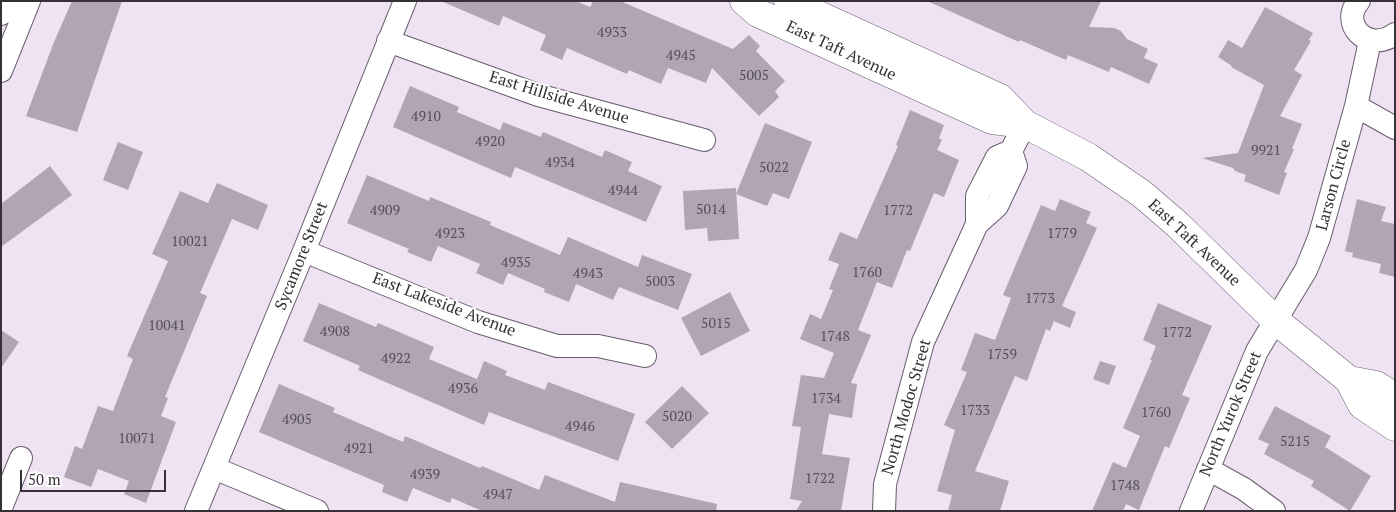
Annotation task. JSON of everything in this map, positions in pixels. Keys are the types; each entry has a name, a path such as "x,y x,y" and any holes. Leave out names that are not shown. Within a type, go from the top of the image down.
{"street":[{"path":"1,14 6,1"},
{"path":"1,71 29,1"},
{"name":"Sycamore Street","path":"196,511 405,1"},
{"name":"East Taft Avenue","path":"744,1 758,12 992,120 1025,124"},
{"name":"East Taft Avenue","path":"788,1 1000,98 1025,124 1088,157 1142,194 1178,225 1275,320 1349,380 1362,406 1395,427"},
{"path":"1359,1 1353,13 1353,22 1356,30 1362,37 1370,41 1379,41 1388,39 1395,34"},
{"name":"East Hillside Avenue","path":"388,41 538,95 704,140"},
{"name":"Larson Circle","path":"1275,320 1306,270 1319,238 1356,106 1370,41"},
{"path":"1356,106 1395,128"},
{"name":"North Modoc Street","path":"884,511 886,484 923,342 977,224 997,206 1016,166 1011,151 1025,124"},
{"name":"East Lakeside Avenue","path":"304,251 478,322 557,346 598,346 645,356"},
{"name":"North Yurok Street","path":"1191,511 1257,351 1275,320"},
{"name":"East Taft Avenue","path":"1349,380 1376,385 1395,397"},
{"path":"1,508 21,458"},
{"path":"214,468 317,511"},
{"path":"1208,469 1244,489 1274,511"}],"building":[{"path":"72,1 122,1 77,132 26,116"},
{"path":"441,1 576,1 590,7 593,1 620,1 733,49 749,35 760,46 756,51 785,81 775,91 779,97 759,116 712,68 706,83 668,68 661,84 629,70 627,74 567,48 562,60 540,50 546,35 503,16 499,26"},
{"path":"927,1 1101,1 1089,27 1114,28 1121,31 1127,39 1148,49 1144,58 1158,64 1149,84 1111,67 1109,72 1068,55 1066,60 1020,40 1019,42"},
{"path":"1265,7 1313,33 1309,40 1311,41 1294,70 1302,75 1280,116 1302,124 1284,172 1287,173 1279,195 1244,181 1246,175 1235,171 1233,168 1202,158 1238,153 1264,85 1231,67 1218,57 1228,40 1242,48"},
{"path":"410,86 459,107 457,112 500,130 503,122 541,137 543,132 602,157 605,150 632,162 628,171 662,186 646,222 515,167 511,178 393,127"},
{"path":"910,110 944,125 939,138 942,140 937,150 959,160 944,197 934,193 910,251 907,250 892,288 877,282 858,330 871,335 851,383 857,384 852,418 829,414 822,454 850,458 841,511 796,511 802,501 790,499 801,427 792,426 801,375 824,378 834,353 800,339 810,314 821,319 833,290 829,289 839,264 828,260 840,232 857,239 898,146 896,145"},
{"path":"765,123 812,142 789,199 773,193 767,206 736,194"},
{"path":"118,142 143,152 128,190 103,180"},
{"path":"50,166 72,195 1,247 1,204"},
{"path":"367,175 429,201 430,197 491,222 490,225 560,255 568,237 638,267 642,255 692,274 678,310 619,287 613,300 576,284 569,302 544,292 545,289 508,273 503,285 476,273 480,264 438,246 431,262 407,252 409,249 347,223"},
{"path":"217,183 268,205 258,230 232,219 200,293 207,296 165,397 168,398 161,416 176,422 146,503 124,494 129,481 98,469 91,487 64,477 75,446 82,449 98,406 113,411 133,359 127,356 168,261 152,254 180,191 208,203"},
{"path":"736,188 739,239 708,241 707,228 685,230 683,191"},
{"path":"1060,199 1091,212 1086,223 1097,228 1062,306 1076,312 1070,328 1054,321 1050,331 1046,329 1027,381 1015,376 975,471 1009,481 1000,511 948,511 952,495 937,491 955,430 944,425 967,372 961,370 975,333 995,340 1011,298 1003,295 1041,205 1055,211"},
{"path":"1357,199 1386,207 1381,221 1395,224 1395,277 1379,273 1381,264 1352,257 1353,253 1345,251"},
{"path":"730,292 750,331 701,356 681,318"},
{"path":"319,303 376,327 378,323 434,347 429,359 477,379 484,361 507,371 505,375 545,390 548,382 635,414 618,461 489,412 484,425 358,370 360,366 303,341"},
{"path":"1158,303 1212,326 1182,395 1190,398 1169,448 1165,446 1139,510 1126,504 1123,511 1092,511 1113,462 1126,468 1140,436 1123,428 1152,360 1150,360 1156,346 1143,340"},
{"path":"1,330 19,342 1,368"},
{"path":"1100,361 1116,366 1109,385 1093,379"},
{"path":"279,384 335,408 333,412 403,442 405,436 480,468 482,466 539,490 545,475 615,502 620,482 717,504 716,511 482,511 452,498 450,503 413,488 407,502 382,492 384,485 259,432"},
{"path":"682,386 709,413 672,449 645,422"},
{"path":"1275,406 1331,436 1325,447 1371,476 1350,511 1311,486 1314,481 1264,454 1269,444 1258,439"}]}
